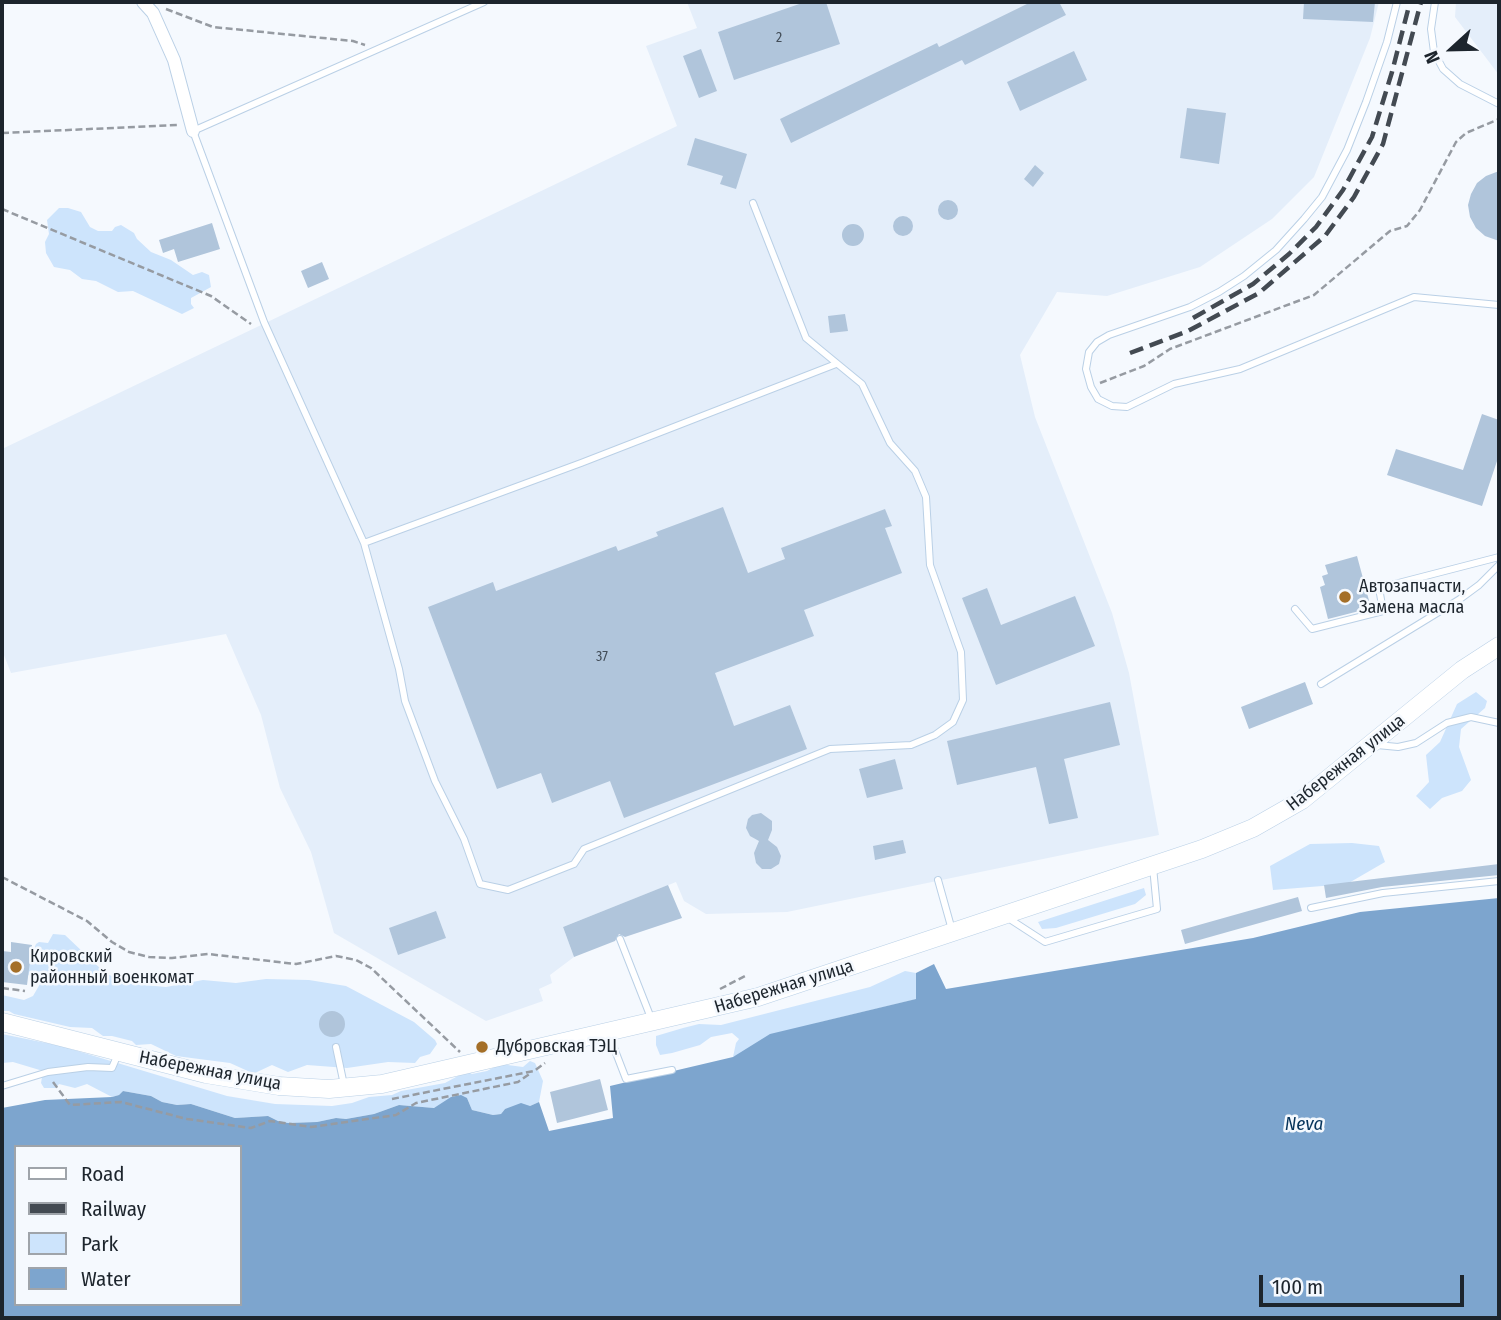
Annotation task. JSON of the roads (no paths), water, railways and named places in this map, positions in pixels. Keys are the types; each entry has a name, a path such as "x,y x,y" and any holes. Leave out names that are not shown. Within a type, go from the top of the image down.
{"main road":[{"name":"Набережная улица","path":"2,1022 242,1081 279,1086 345,1087 382,1084 758,997 1230,838 1278,815 1301,800 1462,670 1499,646"}],"street":[{"path":"143,2 153,13 174,60 192,127"}],"lane":[{"path":"484,2 192,127 264,322 365,543 405,701 435,781 464,839 480,884 508,890 574,864 584,849 830,749 911,745 935,735 953,722 963,700 961,652 930,565 926,497 915,471 890,443 862,384 806,338 753,203"},
{"path":"1397,2 1387,42 1366,103 1347,150 1322,197 1276,250 1244,276 1190,307 1109,335 1097,342 1089,352 1086,369 1091,387 1098,399 1112,406 1127,407 1174,384 1240,369 1414,297 1499,305"},
{"path":"1434,2 1431,29 1434,52 1443,69 1460,84 1499,104"},
{"path":"365,543 836,364"},
{"path":"1295,609 1312,629 1384,611 1379,588 1499,558"},
{"path":"1321,684 1460,599 1499,565"},
{"path":"1371,744 1398,747 1416,743 1447,723 1471,717 1499,723"},
{"path":"1004,915 1045,942 1157,909 1153,866"},
{"path":"938,880 952,932"},
{"path":"1311,908 1383,893 1499,881"},
{"path":"620,939 653,1023"},
{"path":"609,1033 626,1079 672,1070"},
{"path":"336,1047 345,1087"},
{"path":"2,1086 48,1072 88,1067 112,1068 119,1052"}],"water":[{"name":"Neva","path":"1499,898 1499,1318 2,1318 2,1108 45,1100 112,1097 123,1091 151,1096 177,1105 191,1104 235,1118 268,1116 288,1123 346,1119 374,1114 399,1105 434,1108 451,1097 461,1095 467,1098 472,1110 493,1115 501,1114 505,1109 521,1103 530,1106 539,1102 549,1131 613,1118 610,1086 733,1057 770,1034 916,999 916,973 934,964 946,989 1253,938 1360,912"}],"railway":[{"path":"1193,318 1253,284 1289,254 1316,227 1343,190 1372,137 1410,2"},
{"path":"1130,353 1188,331 1259,293 1325,236 1354,197 1383,144 1421,2"}],"place":[{"name":"Автозапчасти, Замена масла","path":"1345,597"},
{"name":"Кировский районный военкомат","path":"16,967"},
{"name":"Дубровская ТЭЦ","path":"482,1047"}]}
